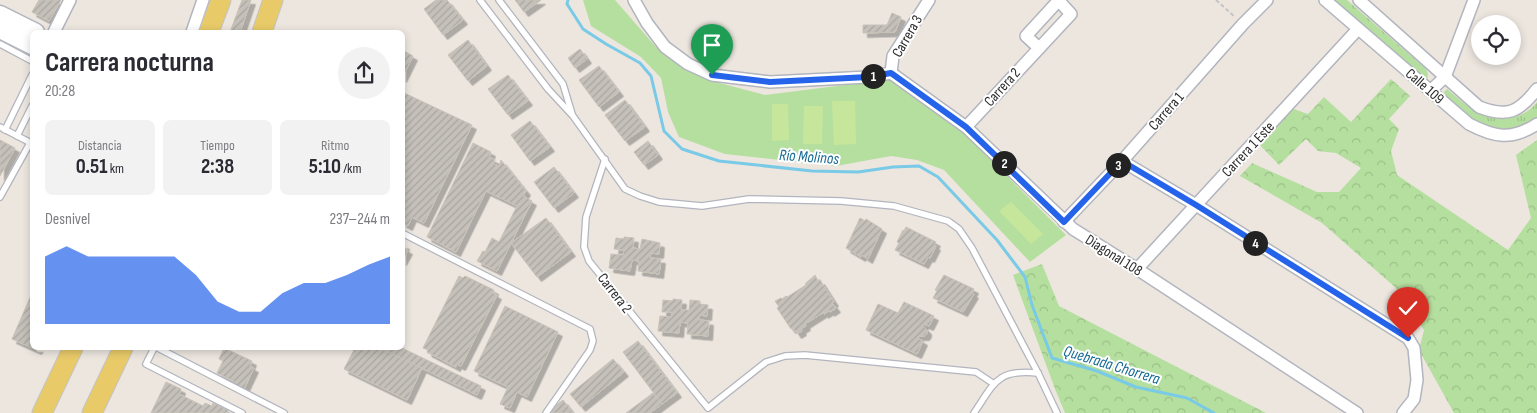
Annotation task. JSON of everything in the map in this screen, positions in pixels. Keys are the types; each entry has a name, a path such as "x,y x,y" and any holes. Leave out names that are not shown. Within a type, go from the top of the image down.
{"main road":[{"path":"210,30 221,0"},
{"path":"263,30 273,0"},
{"path":"0,14 32,30"},
{"path":"0,30 30,45"},
{"path":"42,413 72,350"},
{"path":"92,413 122,350"}],"street":[{"path":"55,30 70,0"},
{"path":"193,30 203,0"},
{"path":"634,0 647,23 665,47 688,64 712,75 770,82 868,77 891,73"},
{"name":"Carrera 3","path":"891,73 893,56 929,0"},
{"name":"Carrera 2","path":"966,127 1071,14 1059,0 1026,36 1038,48"},
{"name":"Carrera 1","path":"1064,222 1122,161 1243,24 1267,0"},
{"name":"Calle 109","path":"1325,0 1469,124 1488,134 1508,136 1527,131 1537,124"},
{"name":"Calle 109","path":"1359,0 1479,107 1494,112 1508,113 1521,108 1537,89"},
{"path":"1430,91 1445,77 1474,0"},
{"name":"Carrera 1 Este","path":"1137,269 1358,29"},
{"name":"Diagonal 108","path":"891,73 966,127 1073,230 1137,269 1357,413"},
{"path":"1122,161 1196,205 1408,338 1414,348 1417,380 1414,399 1403,413"}],"lane":[{"path":"480,0 548,89 573,116 625,189 658,202 702,206 749,200 841,201 894,206 948,221 958,229 972,248 1057,413"},
{"path":"499,0 563,84 573,116"},
{"path":"0,44 30,60"},
{"path":"30,80 3,129 30,142"},
{"path":"17,136 30,110"},
{"path":"0,197 30,145"},
{"name":"Carrera 2","path":"605,159 586,216 584,247 589,261 708,408 766,362 785,356 805,355 976,372 994,384"},
{"path":"405,235 590,329 593,341 590,350 546,413"},
{"path":"153,350 146,364 242,413"},
{"path":"162,350 284,413"},
{"path":"974,413 994,384 1007,374 1020,371 1038,373"}],"path":[{"path":"1216,0 1243,24"}],"green space":[{"path":"583,0 615,0 656,47 712,81 765,95 893,79 966,135 1066,235 1030,262 944,170 917,160 891,156 836,166 725,154 679,137 668,112 661,78 641,57 591,26"},
{"path":"1333,0 1347,0 1426,69 1428,74 1427,81"},
{"path":"1391,79 1410,96 1389,119 1399,129 1391,151 1397,175 1508,250 1531,218 1516,155 1537,140 1537,413 1454,413 1419,350 1424,330 1396,288 1322,223 1240,176 1252,163 1317,192 1339,192 1361,168 1336,153 1318,151 1306,139 1279,165 1256,141 1291,108 1308,114 1324,97 1351,122"},
{"path":"1447,89 1461,101 1483,115 1500,119 1518,116 1537,102 1537,118 1508,129 1496,129 1485,126 1464,114 1442,94"},
{"path":"832,101 855,101 856,144 834,145"},
{"path":"772,104 788,104 789,140 772,141"},
{"path":"804,106 823,106 822,144 803,144"},
{"path":"1011,202 1043,234 1031,244 999,211"},
{"path":"1042,264 1059,306 1266,413 1065,413 1013,275"}],"building":[{"path":"39,0 61,0 49,21 32,12"},
{"path":"242,0 251,0 241,30 231,30"},
{"path":"436,0 447,0 463,20 443,35 424,9"},
{"path":"515,0 541,0 524,12"},
{"path":"892,13 901,17 895,32 863,33 863,25 887,25"},
{"path":"468,40 487,66 468,81 448,55"},
{"path":"580,49 587,59 575,68 568,58"},
{"path":"405,52 413,56 405,72"},
{"path":"599,66 619,92 599,107 579,80"},
{"path":"508,75 528,101 508,115 488,89"},
{"path":"405,93 472,125 424,223 412,217 408,226 405,224"},
{"path":"625,100 645,127 625,141 605,115"},
{"path":"530,121 550,147 530,161 511,135"},
{"path":"0,140 15,148 0,176"},
{"path":"648,141 658,155 644,165 634,152"},
{"path":"473,143 491,152 489,157 495,160 493,164 499,166 501,160 526,191 523,196 532,201 497,271 477,261 483,251 485,252 492,238 499,242 517,206 486,191 456,252 427,237"},
{"path":"554,167 574,193 554,208 534,182"},
{"path":"546,218 571,252 537,277 511,243"},
{"path":"860,218 865,221 866,219 882,229 868,259 846,248"},
{"path":"906,227 936,242 930,258 928,257 924,264 895,250 899,243 897,242"},
{"path":"624,237 634,238 633,248 640,249 642,239 660,243 659,254 651,253 650,258 661,259 659,274 638,271 639,261 632,260 630,271 609,268 611,254 623,255 624,250 614,249 616,238 624,239"},
{"path":"815,275 834,302 832,303 836,308 824,314 824,312 805,324 806,326 801,329 802,331 797,334 793,328 791,329 777,308 779,307 775,301 787,297 806,285"},
{"path":"944,275 974,289 972,293 974,294 963,312 933,298 937,291 935,290"},
{"path":"459,276 463,278 465,276 494,290 493,293 497,295 461,366 457,364 456,367 423,348"},
{"path":"30,298 30,347 12,339"},
{"path":"673,299 682,300 681,310 689,310 690,300 700,301 700,304 708,305 707,316 699,315 699,320 709,321 708,336 687,334 688,323 680,322 679,333 658,331 660,316 672,317 672,312 662,312 663,300 673,301"},
{"path":"904,302 934,316 929,326 924,324 923,326 927,333 925,336 919,336 918,338 923,341 917,354 866,330 878,304 898,313"},
{"path":"505,306 558,332 527,397 517,392 510,408 500,404 508,387 474,371"},
{"path":"638,341 677,393 662,404 623,352"},
{"path":"405,349 481,386 477,395 384,350"},
{"path":"223,350 228,350 252,361 250,366 254,368 244,389 217,373 223,361 219,359"},
{"path":"354,350 384,350 422,368 407,400 344,369"},
{"path":"613,359 624,372 581,407 570,394"},
{"path":"166,382 181,389 179,394 203,406 205,403 212,406 213,403 228,410 227,413 151,413"},
{"path":"653,393 662,404 650,413 626,413"},
{"path":"563,400 573,413 552,413 550,410"}],"waterway":[{"name":"Río Molinos","path":"568,0 567,4 583,29 640,63 651,76 664,131 682,149 719,161 812,171 858,172 893,167 919,166 938,177 997,240 1025,277 1032,305 1052,358 1097,371 1136,387 1187,398 1214,413"}],"route":[{"path":"712,75 770,82 868,77 891,73 966,127 1064,222 1122,161 1196,205 1408,338"}],"water label":[{"name":"Quebrada Chorrera","path":"1112,364"}]}
